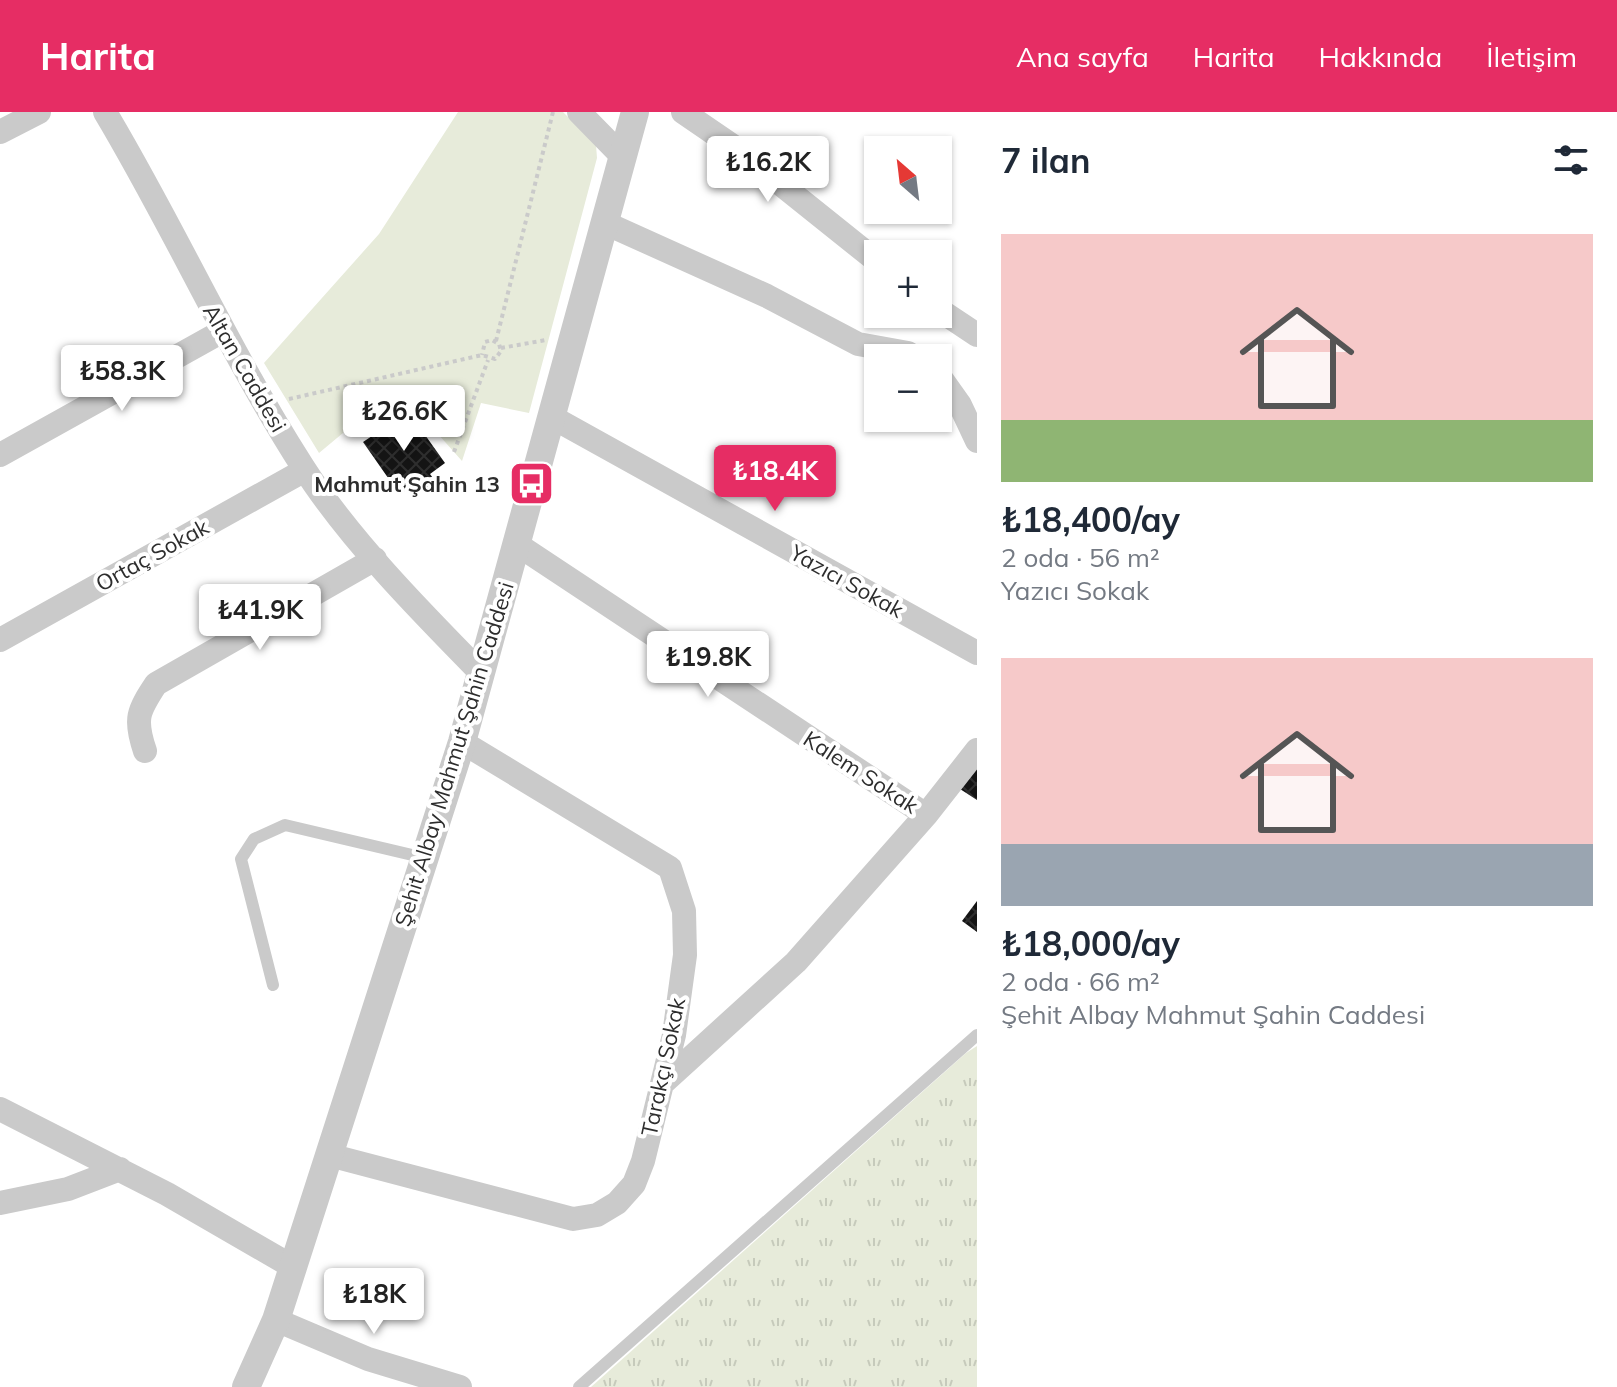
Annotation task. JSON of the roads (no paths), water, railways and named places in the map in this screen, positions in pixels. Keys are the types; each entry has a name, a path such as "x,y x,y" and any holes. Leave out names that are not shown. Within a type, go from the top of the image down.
{"street":[{"path":"0,132 39,112"},
{"name":"Altan Caddesi","path":"105,112 161,210 221,332 305,470 375,559 481,673"},
{"path":"579,112 622,156"},
{"name":"Şehit Albay Mahmut Şahin Caddesi","path":"246,1387 276,1320 462,742 635,112"},
{"path":"683,112 757,164 864,251"},
{"path":"605,223 767,296 864,345"},
{"path":"952,318 977,335"},
{"path":"0,455 221,332"},
{"path":"952,394 977,441"},
{"name":"Yazıcı Sokak","path":"550,416 977,653"},
{"name":"Ortaç Sokak","path":"0,640 305,470"},
{"name":"Kalem Sokak","path":"515,543 926,815"},
{"path":"145,751 137,727 140,707 156,684 375,559"},
{"name":"Tarakçı Sokak","path":"329,1155 562,1218 585,1217 617,1203 634,1184 643,1161 674,1035 685,955 684,911 670,868 462,742"},
{"path":"660,1086 796,962 926,815 977,750"},
{"path":"0,1109 120,1169 293,1267"},
{"path":"0,1203 68,1189 120,1169"},
{"path":"276,1320 368,1359 460,1387"}],"lane":[{"path":"273,985 241,859 254,839 285,825 425,858"},
{"path":"579,1387 977,1035"}],"place":[{"name":"Mahmut Şahin 13","path":"531,484"}]}
